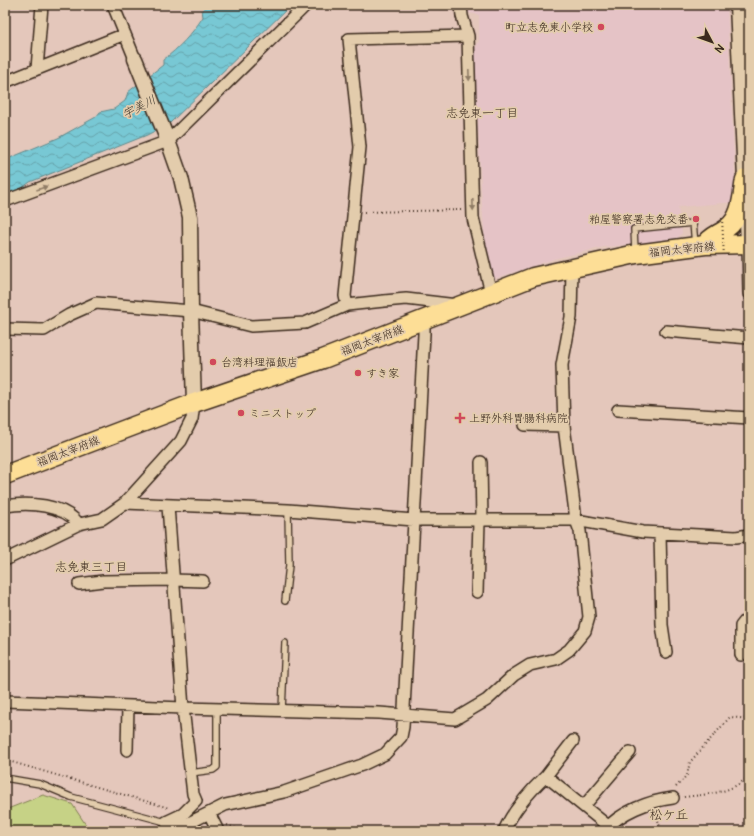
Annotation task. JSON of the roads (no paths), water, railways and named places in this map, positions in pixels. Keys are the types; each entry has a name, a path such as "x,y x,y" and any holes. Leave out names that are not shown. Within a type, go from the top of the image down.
{"main road":[{"path":"700,245 729,227 739,211 745,179"},
{"name":"福岡太宰府線","path":"5,475 194,403 323,359 533,277 636,254 700,245 748,244"}],"street":[{"path":"37,69 42,5"},
{"path":"5,560 79,524 102,519 124,502 181,441 192,419 194,403 190,217 181,178 168,141 113,5"},
{"path":"5,201 168,141 306,5"},
{"path":"461,5 462,16 468,36 473,218 491,293"},
{"path":"737,5 747,156 745,179 749,294"},
{"path":"5,82 125,34"},
{"path":"347,305 345,296 360,147 349,39 468,36"},
{"path":"5,701 404,714 455,719 487,700 514,675 530,665 556,659 569,650 585,632 589,617 580,531 576,520 564,426 562,365 571,316 572,268"},
{"path":"5,329 44,330 69,315 96,303 191,311 251,326 279,326 305,323 347,305 406,299 459,305"},
{"path":"176,828 225,805 284,792 362,765 385,754 401,737 404,714 424,320"},
{"path":"666,331 749,338"},
{"path":"618,410 749,418"},
{"path":"525,425 564,426"},
{"path":"477,592 481,462"},
{"path":"124,502 168,506 288,510 414,520 576,520 643,532 736,537 749,535"},
{"path":"5,506 34,504 57,510 74,518 79,524"},
{"path":"168,506 183,708 190,773 193,794 196,801 183,814 176,828"},
{"path":"660,533 662,625 666,652"},
{"path":"79,584 173,580 203,581"},
{"path":"741,656 741,626 745,621 749,621"},
{"path":"127,750 128,706"},
{"path":"504,831 510,818 526,795 546,776 573,742"},
{"path":"584,806 630,752"},
{"path":"546,776 584,806 606,828 628,813 653,802 673,798"},
{"path":"209,813 218,831"}],"lane":[{"path":"636,254 634,229 693,223 700,245"},
{"path":"285,601 288,566 288,510"},
{"path":"282,710 285,643"},
{"path":"190,773 213,770 217,766 217,709"},
{"path":"5,778 40,784 71,796 176,828"}],"water":[{"name":"宇美川","path":"207,5 291,5 170,123 147,135 30,182 22,188 5,194 5,160 58,138 96,117 100,112 114,109 125,101 128,92 163,65 163,60 180,46 190,35 203,17 202,10"}],"place":[{"name":"町立志免東小学校","path":"601,27"},
{"name":"粕屋警察署志免交番","path":"696,219"},
{"name":"台湾料理福飯店","path":"213,362"},
{"name":"すき家","path":"358,373"},
{"name":"ミニストップ","path":"241,413"},
{"name":"上野外科胃腸科病院","path":"460,418"}],"district":[{"name":"志免東一丁目","path":"482,113"},
{"name":"志免東三丁目","path":"91,567"},
{"name":"松ケ丘","path":"669,814"}]}
